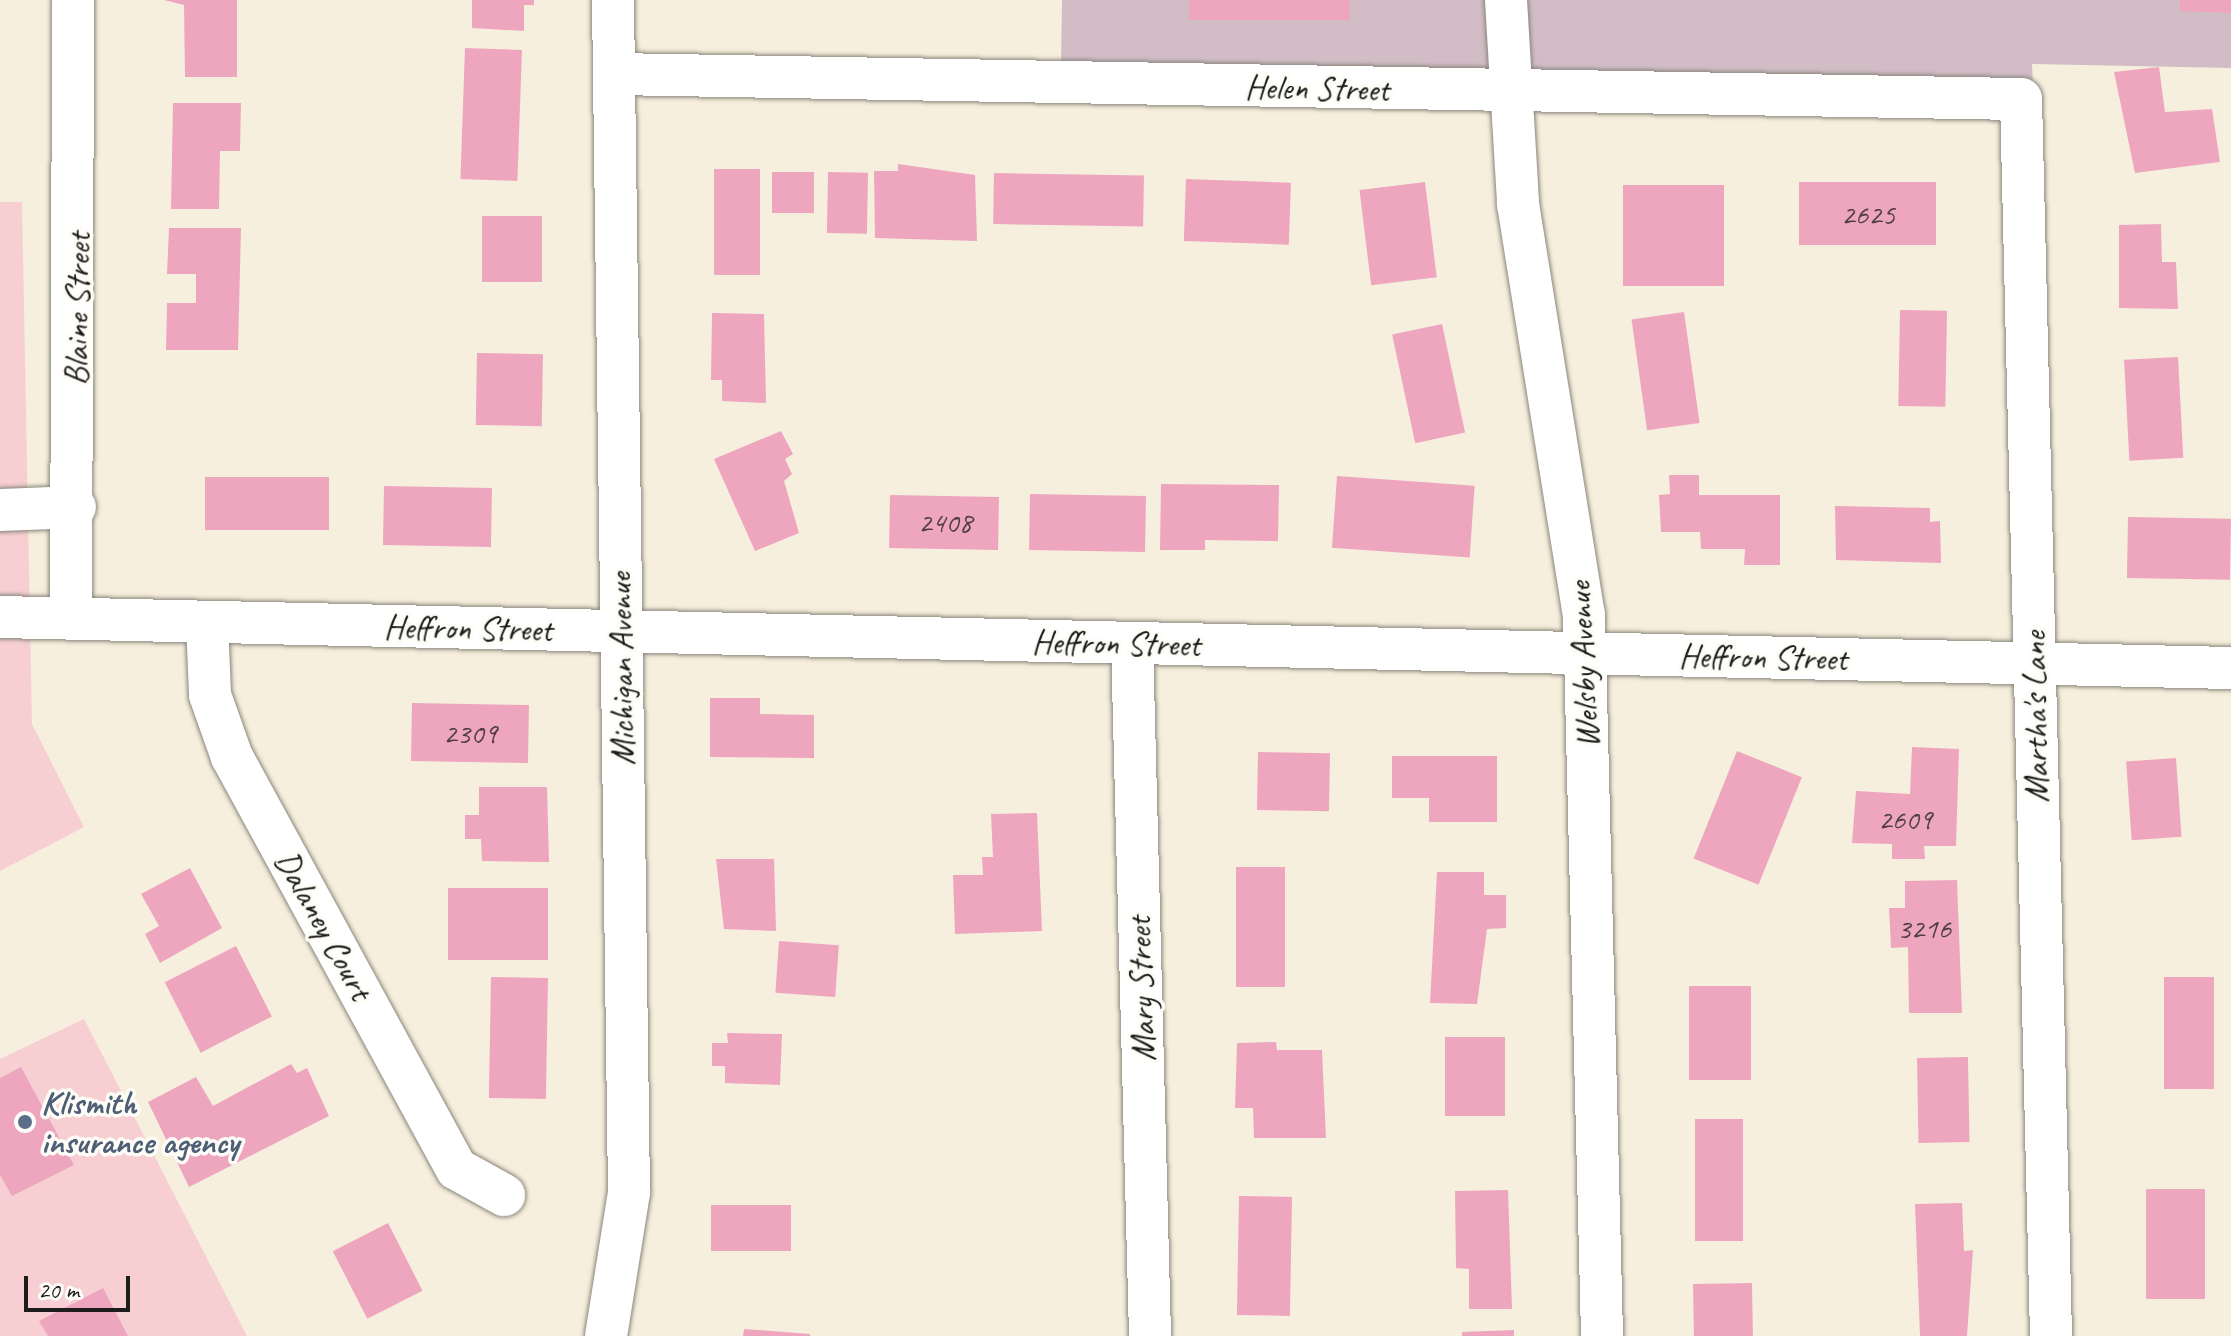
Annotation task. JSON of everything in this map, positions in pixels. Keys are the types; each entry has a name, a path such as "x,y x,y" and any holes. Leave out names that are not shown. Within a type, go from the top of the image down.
{"street":[{"name":"Blaine Street","path":"71,619 75,507 73,0"},
{"name":"Michigan Avenue","path":"606,1336 629,1192 619,631 613,0"},
{"name":"Welsby Avenue","path":"1506,0 1507,92 1586,653 1602,1336"},
{"name":"Helen Street","path":"614,74 2021,99"},
{"name":"Martha's Lane","path":"2021,99 2051,1336"},
{"path":"0,510 75,507"},
{"name":"Heffron Street","path":"0,617 2231,668"},
{"name":"Dalaney Court","path":"207,622 210,695 232,757 457,1169 504,1195"},
{"name":"Mary Street","path":"1132,643 1150,1336"}],"shaded area":[{"path":"1062,0 2231,0 2231,68 2032,64 2033,85 1061,63"},
{"path":"0,202 22,202 32,724 84,827 0,871"},
{"path":"84,1019 247,1336 0,1336 0,1059"}],"building":[{"path":"164,0 237,0 237,77 185,77 184,5"},
{"path":"472,0 534,0 534,5 524,5 524,31 472,28"},
{"path":"1189,0 1350,0 1350,20 1189,20"},
{"path":"2180,0 2231,0 2231,13 2180,11"},
{"path":"465,48 522,50 517,181 460,179"},
{"path":"2159,67 2165,112 2212,109 2220,162 2135,173 2114,72"},
{"path":"173,103 241,103 240,151 220,151 219,209 171,209"},
{"path":"898,164 975,175 977,241 875,238 874,171 898,171"},
{"path":"714,169 760,169 760,275 714,275"},
{"path":"772,172 814,172 814,213 772,213"},
{"path":"828,172 868,173 867,234 827,233"},
{"path":"994,173 1144,176 1143,227 993,224"},
{"path":"1186,179 1291,183 1289,245 1184,241"},
{"path":"1425,182 1437,277 1371,285 1359,190"},
{"path":"1799,182 1936,182 1936,245 1799,245"},
{"path":"1623,185 1724,185 1724,286 1623,286"},
{"path":"482,216 542,216 542,282 482,282"},
{"path":"2161,224 2162,262 2176,262 2178,309 2119,308 2119,225"},
{"path":"169,228 241,228 238,350 166,350 167,303 196,303 196,274 167,274"},
{"path":"1900,310 1947,311 1945,407 1898,406"},
{"path":"1684,312 1700,423 1647,430 1632,319"},
{"path":"712,313 764,314 766,403 722,401 722,380 711,380"},
{"path":"1442,324 1465,433 1415,443 1392,335"},
{"path":"477,353 543,354 542,426 476,425"},
{"path":"2178,357 2183,458 2129,461 2124,360"},
{"path":"781,431 793,454 785,459 792,474 784,481 799,533 755,551 714,459"},
{"path":"1669,475 1699,475 1699,495 1780,495 1780,565 1744,565 1745,549 1701,549 1700,532 1661,532 1659,495 1670,494"},
{"path":"1337,476 1475,486 1470,557 1332,548"},
{"path":"205,477 329,477 329,530 205,530"},
{"path":"1161,484 1279,485 1278,541 1205,540 1205,550 1160,550"},
{"path":"384,486 492,488 491,547 383,545"},
{"path":"1030,494 1146,496 1145,552 1029,550"},
{"path":"890,495 999,497 998,550 889,548"},
{"path":"1835,506 1930,508 1930,522 1940,521 1941,563 1836,560"},
{"path":"2128,517 2231,519 2230,580 2127,578"},
{"path":"710,698 760,698 760,714 814,715 814,758 710,757"},
{"path":"412,703 529,705 528,763 411,761"},
{"path":"1912,747 1959,749 1956,846 1924,846 1925,859 1892,859 1892,844 1852,843 1856,791 1910,794"},
{"path":"1737,751 1802,777 1758,885 1694,859"},
{"path":"1258,752 1330,753 1329,811 1257,810"},
{"path":"1392,756 1497,756 1497,822 1429,822 1429,798 1392,798"},
{"path":"2176,758 2182,837 2132,840 2126,761"},
{"path":"479,787 547,787 549,862 482,861 481,839 465,839 465,815 479,815"},
{"path":"1037,813 1042,931 955,934 953,875 983,875 982,857 993,857 991,814"},
{"path":"716,859 774,859 776,931 724,929"},
{"path":"1236,867 1285,867 1285,987 1236,987"},
{"path":"190,868 222,928 160,963 145,934 159,926 141,894"},
{"path":"1437,872 1484,872 1484,895 1506,895 1506,928 1487,929 1477,1004 1430,1003"},
{"path":"1957,880 1962,1013 1909,1013 1908,947 1891,948 1889,908 1905,908 1905,881"},
{"path":"448,888 548,888 548,960 448,960"},
{"path":"779,941 839,945 835,997 775,993"},
{"path":"236,946 272,1016 201,1053 165,982"},
{"path":"491,977 548,978 546,1099 489,1098"},
{"path":"2164,977 2214,977 2214,1089 2164,1089"},
{"path":"1689,986 1751,986 1751,1080 1689,1080"},
{"path":"727,1033 782,1034 780,1085 725,1083 725,1066 712,1066 712,1043 728,1043"},
{"path":"1445,1037 1505,1037 1505,1116 1445,1116"},
{"path":"1276,1042 1277,1050 1322,1050 1326,1138 1254,1138 1253,1108 1235,1108 1237,1043"},
{"path":"1968,1057 1969,1142 1918,1143 1917,1058"},
{"path":"291,1064 297,1073 307,1068 329,1116 189,1187 148,1102 196,1077 213,1106"},
{"name":"Klismith insurance agency","path":"21,1067 74,1165 12,1196 0,1175 0,1078"},
{"path":"1695,1119 1743,1119 1743,1241 1695,1241"},
{"path":"2146,1189 2205,1189 2205,1299 2146,1299"},
{"path":"1508,1190 1512,1309 1469,1309 1469,1269 1456,1268 1455,1191"},
{"path":"1239,1196 1292,1197 1290,1316 1237,1315"},
{"path":"1962,1203 1964,1251 1973,1250 1967,1336 1920,1336 1915,1204"},
{"path":"711,1205 791,1205 791,1251 711,1251"},
{"path":"388,1223 423,1291 367,1319 333,1251"},
{"path":"1752,1283 1753,1336 1694,1336 1693,1284"},
{"path":"103,1288 128,1336 48,1336 39,1321"},
{"path":"744,1329 810,1334 810,1336 743,1336"},
{"path":"1514,1330 1514,1336 1462,1336 1462,1332"}],"place":[{"name":"Klismith insurance agency","path":"25,1122"}]}
